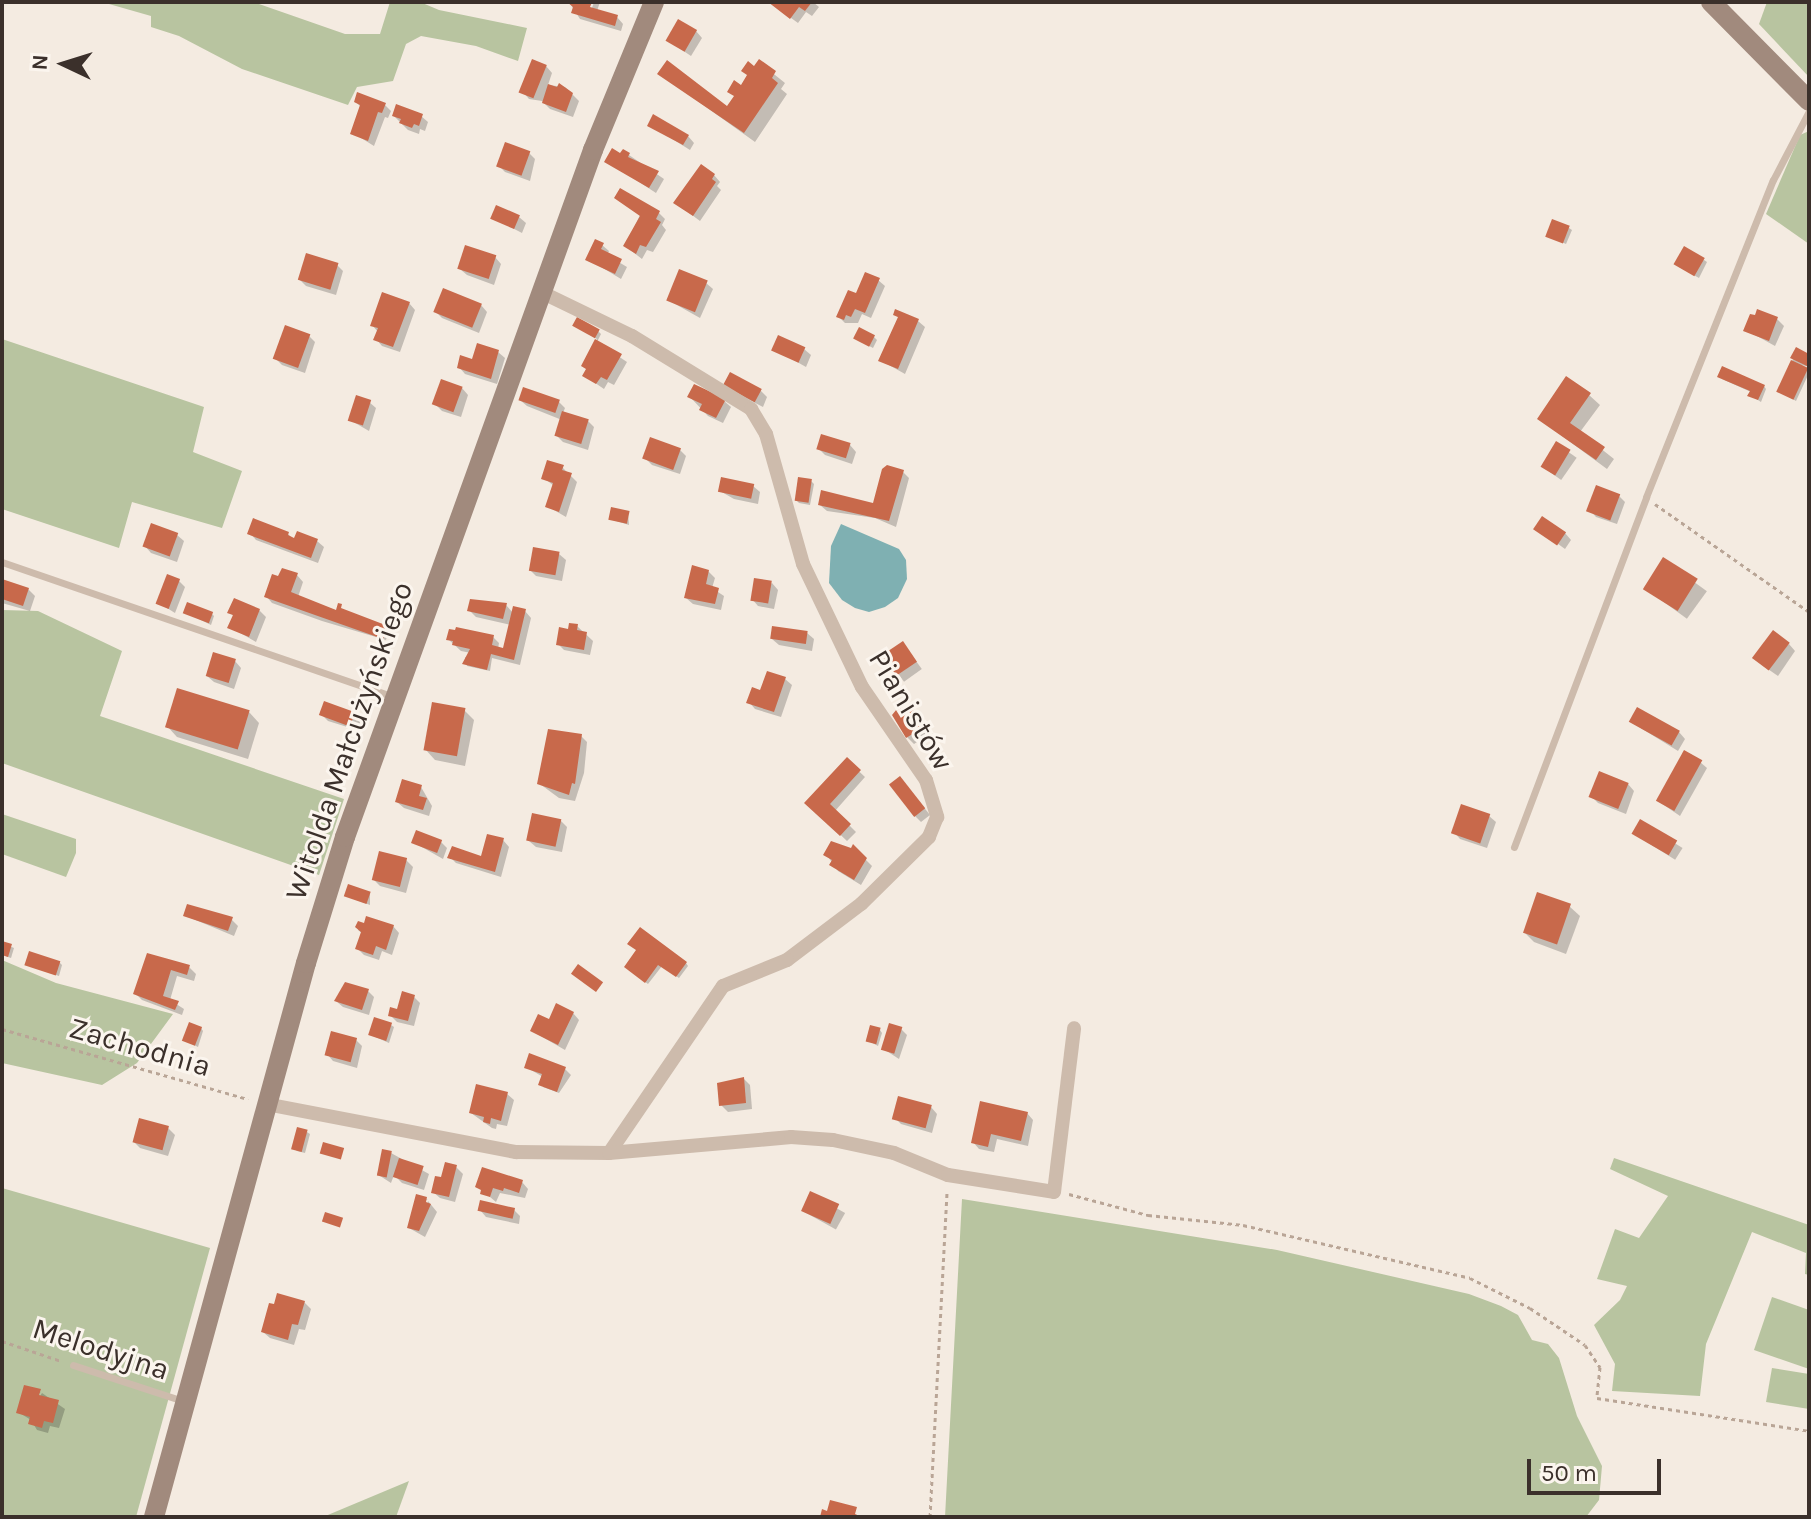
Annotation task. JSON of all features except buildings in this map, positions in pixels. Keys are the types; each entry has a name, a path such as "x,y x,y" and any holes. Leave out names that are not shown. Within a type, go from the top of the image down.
{"street":[{"name":"Witolda Małcużyńskiego","path":"154,1517 266,1104 336,865 541,292 654,2"},
{"path":"1711,2 1809,101"},
{"name":"Pianistów","path":"541,292 632,336 751,409 766,434 803,564 862,687 926,780 937,817 929,837 861,904 787,960 723,986 609,1153"},
{"path":"266,1104 516,1152 609,1153 791,1137 833,1140 894,1153 948,1175 1054,1192 1074,1028"}],"lane":[{"path":"1514,847 1646,497 1773,180 1809,111"},
{"path":"2,562 394,697"},
{"name":"Melodyjna","path":"73,1365 185,1402"}],"path":[{"path":"1646,497 1809,612"},
{"name":"Zachodnia","path":"2,1029 266,1104"},
{"path":"930,1517 948,1175"},
{"path":"1054,1192 1148,1215 1273,1232 1470,1278 1501,1292 1585,1345 1600,1367 1597,1398 1809,1431"},
{"name":"Melodyjna","path":"2,1341 73,1365"}],"green space":[{"path":"102,2 253,2 345,34 380,34 390,2 420,2 439,10 527,28 518,61 476,46 421,36 406,44 393,81 357,87 348,105 242,69 179,36 151,27 151,16"},
{"path":"1767,2 1809,2 1809,77 1759,24"},
{"path":"1809,131 1809,244 1766,214 1800,135"},
{"path":"2,339 204,407 193,452 242,471 222,528 132,502 119,548 2,509"},
{"path":"2,610 38,611 122,651 100,716 344,799 319,875 2,763"},
{"path":"2,814 76,839 76,853 66,877 2,854"},
{"path":"2,960 56,983 173,1014 137,1063 102,1085 2,1063"},
{"path":"1614,1158 1809,1225 1809,1275 1805,1274 1806,1253 1752,1232 1706,1344 1700,1396 1612,1391 1615,1364 1594,1325 1620,1300 1627,1286 1597,1279 1615,1229 1639,1238 1668,1196 1610,1169"},
{"path":"2,1188 210,1248 136,1517 2,1517"},
{"path":"962,1199 1277,1250 1469,1294 1501,1306 1518,1315 1532,1340 1548,1344 1559,1358 1577,1416 1602,1466 1599,1500 1586,1517 945,1517"},
{"path":"1772,1297 1809,1310 1809,1369 1754,1350"},
{"path":"1772,1368 1809,1374 1809,1409 1766,1402"},
{"path":"409,1481 396,1517 323,1517"}],"water":[{"path":"841,524 899,549 906,560 907,579 898,598 885,607 869,612 855,608 842,600 829,583 831,546"}]}
